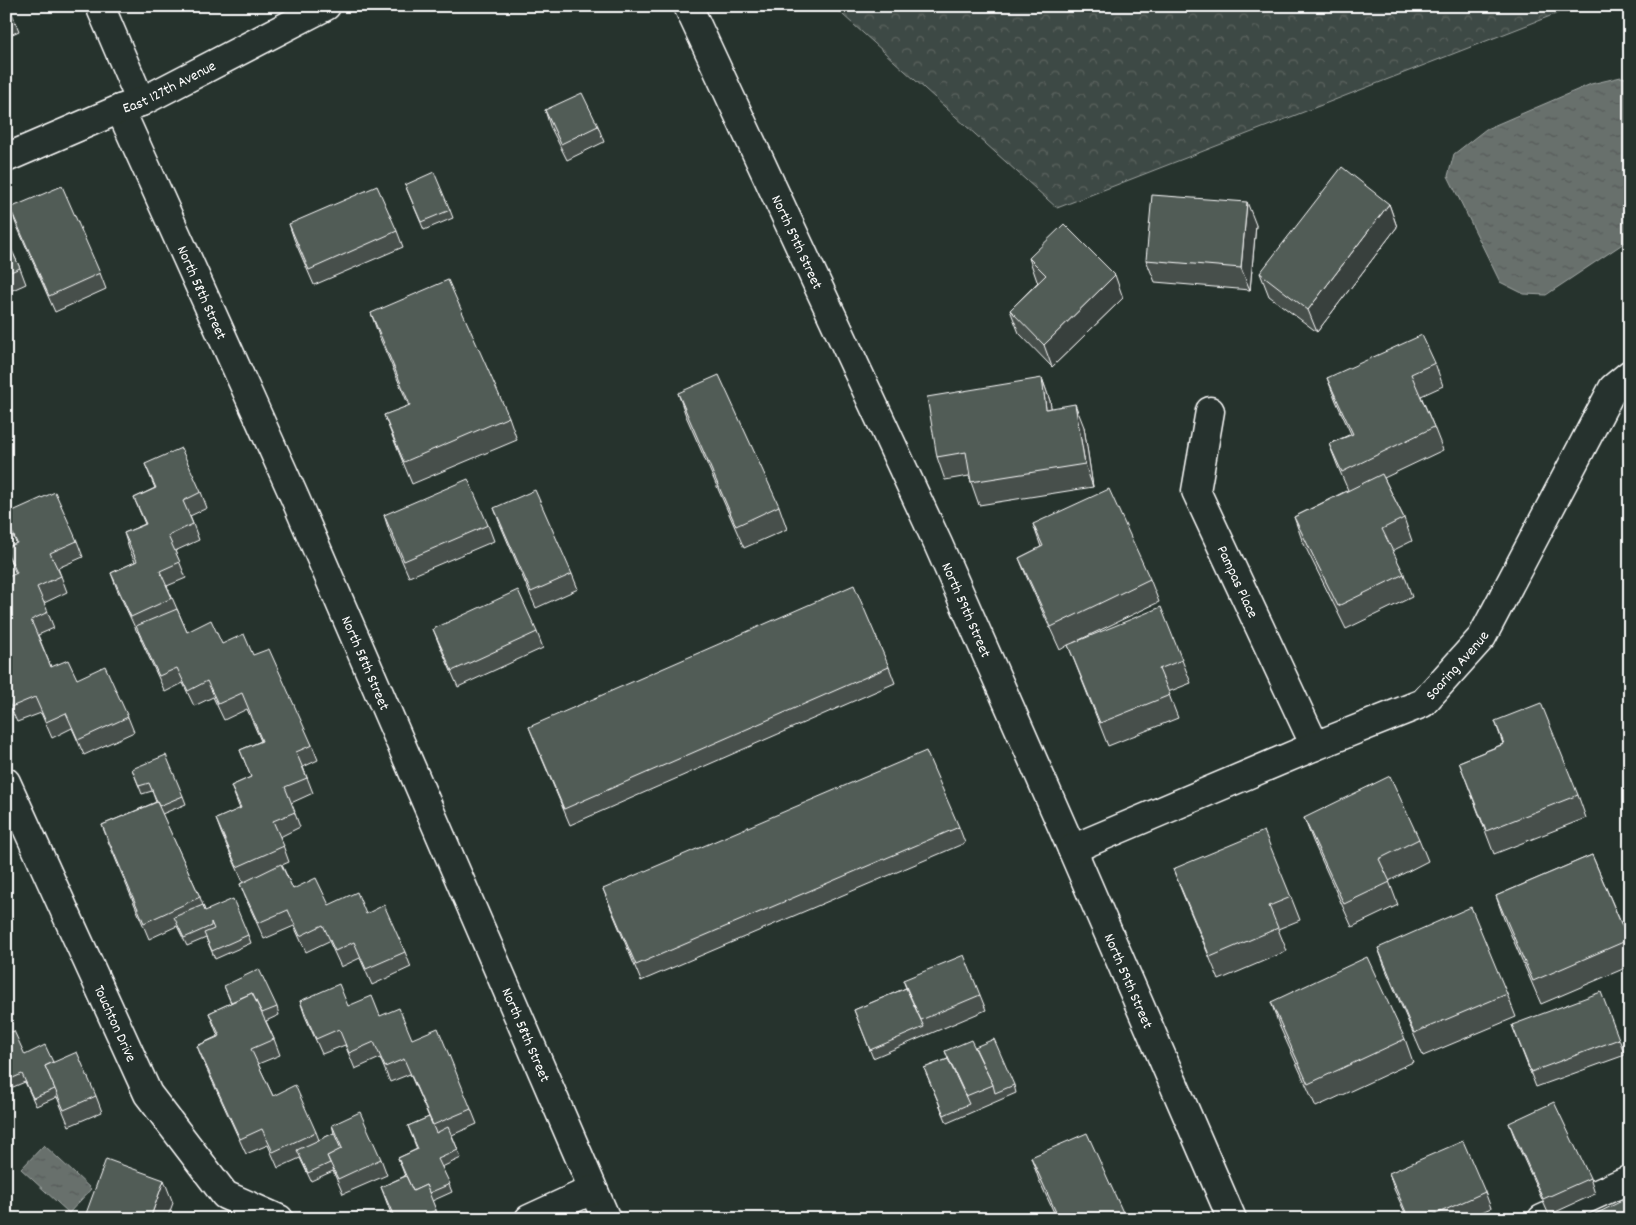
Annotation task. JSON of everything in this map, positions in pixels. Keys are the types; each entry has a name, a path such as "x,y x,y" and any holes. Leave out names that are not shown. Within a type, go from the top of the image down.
{"street":[{"name":"North 58th Street","path":"100,6 130,105 298,505 606,1219"},
{"name":"East 127th Avenue","path":"6,158 130,105 326,6"},
{"name":"North 59th Street","path":"688,6 938,544 1232,1219"},
{"name":"Soaring Avenue","path":"1072,849 1424,702 1482,637 1613,388 1630,374"},
{"name":"Pampas Place","path":"1210,411 1196,490 1315,746"},
{"name":"Touchton Drive","path":"6,782 148,1094 223,1207 279,1219"},
{"path":"1542,1219 1630,1179"},
{"path":"529,1219 592,1190"}],"green space":[{"path":"833,6 1576,6 1057,208"}],"water":[{"path":"1621,77 1630,79 1630,239 1546,295 1524,294 1500,282 1448,176 1454,154 1486,129 1591,84"},
{"path":"44,1145 91,1189 69,1213 21,1169"}],"building":[{"path":"6,6 9,6 13,16 6,19"},
{"path":"582,93 598,126 561,144 545,110"},
{"path":"1342,167 1389,204 1308,310 1260,273"},
{"path":"434,172 450,210 421,222 405,185"},
{"path":"62,186 100,273 49,296 10,208"},
{"path":"377,186 397,231 309,270 289,224"},
{"path":"1152,195 1247,202 1241,268 1146,260"},
{"path":"1064,224 1115,275 1044,345 1010,310 1046,275 1029,258"},
{"path":"6,238 20,268 6,274"},
{"path":"448,280 509,417 404,462 384,415 410,405 371,313"},
{"path":"1422,335 1435,363 1411,374 1434,427 1342,472 1329,444 1353,434 1327,378"},
{"path":"719,375 779,506 736,526 678,393"},
{"path":"1042,378 1046,409 1075,404 1085,464 971,482 966,452 937,457 927,397"},
{"path":"181,448 201,492 183,501 193,524 168,536 180,562 160,571 172,598 131,617 111,573 137,561 124,533 146,524 134,498 156,488 145,464"},
{"path":"1382,474 1404,518 1382,529 1404,574 1338,606 1294,517"},
{"path":"468,479 488,525 404,561 384,515"},
{"path":"1109,489 1150,579 1051,627 1019,558 1043,546 1033,524"},
{"path":"535,490 572,574 531,592 494,508"},
{"path":"55,492 77,541 50,553 61,576 37,587 48,612 31,620 51,667 68,660 77,679 105,666 128,717 78,740 66,713 46,722 35,697 11,707 6,695 6,578 17,573 6,548 17,543 6,514"},
{"path":"854,585 889,667 564,809 529,727"},
{"path":"518,590 537,632 452,671 433,629"},
{"path":"1161,607 1182,660 1159,669 1170,695 1100,723 1068,645"},
{"path":"177,609 187,632 211,620 222,644 244,634 253,655 269,649 312,745 296,752 307,778 285,787 295,812 273,821 284,846 237,867 216,819 241,808 231,786 251,777 240,750 262,741 242,693 218,704 207,681 188,691 177,668 159,676 136,626"},
{"path":"1541,703 1578,795 1486,831 1459,762 1504,744 1495,721"},
{"path":"926,751 959,827 636,965 603,889"},
{"path":"166,755 183,796 159,806 149,783 139,786 132,769"},
{"path":"1390,776 1419,839 1379,859 1390,882 1344,904 1304,818"},
{"path":"157,802 200,897 144,923 102,825"},
{"path":"1264,831 1291,897 1269,906 1278,928 1210,957 1173,869"},
{"path":"1592,855 1628,940 1533,981 1496,896"},
{"path":"281,864 293,889 316,878 329,905 357,892 366,914 384,905 405,952 366,969 354,942 335,951 323,925 300,936 288,910 258,923 240,884"},
{"path":"233,899 248,935 212,951 204,933 214,929 211,922 211,926 184,938 174,917 203,905 205,911"},
{"path":"1471,907 1507,994 1414,1033 1378,948"},
{"path":"964,955 980,995 921,1020 903,980"},
{"path":"1367,957 1405,1039 1308,1084 1271,1002"},
{"path":"259,969 277,1007 262,1013 252,993 231,1002 224,986"},
{"path":"339,984 348,1006 372,996 380,1016 399,1008 412,1039 438,1028 471,1109 433,1125 404,1059 385,1067 374,1042 349,1053 339,1029 316,1039 300,1001"},
{"path":"906,988 924,1027 870,1050 854,1010"},
{"path":"1601,992 1619,1039 1531,1072 1512,1025"},
{"path":"252,993 274,1039 251,1049 273,1096 295,1085 316,1132 273,1152 262,1129 240,1139 197,1046 220,1036 209,1013"},
{"path":"14,1031 25,1055 45,1045 53,1062 45,1066 55,1089 33,1098 22,1074 6,1081 6,1034"},
{"path":"994,1039 1014,1085 995,1093 975,1047"},
{"path":"971,1040 993,1085 966,1096 945,1051"},
{"path":"77,1052 96,1096 64,1110 45,1066"},
{"path":"948,1059 969,1104 944,1115 924,1068"},
{"path":"1554,1102 1590,1178 1543,1199 1509,1123"},
{"path":"360,1112 381,1159 338,1179 327,1156 342,1148 332,1125"},
{"path":"429,1117 436,1133 448,1127 458,1150 438,1159 450,1184 429,1193 426,1185 413,1191 398,1158 418,1149 408,1126"},
{"path":"334,1133 341,1149 327,1156 330,1163 308,1173 297,1150"},
{"path":"1087,1133 1126,1219 1059,1219 1031,1157"},
{"path":"1463,1141 1485,1192 1425,1219 1409,1219 1389,1173"},
{"path":"106,1159 164,1180 150,1219 84,1219"},
{"path":"406,1176 413,1191 426,1185 436,1210 417,1219 395,1219 381,1187"},
{"path":"1628,1198 1630,1201 1630,1219 1585,1219"}]}
